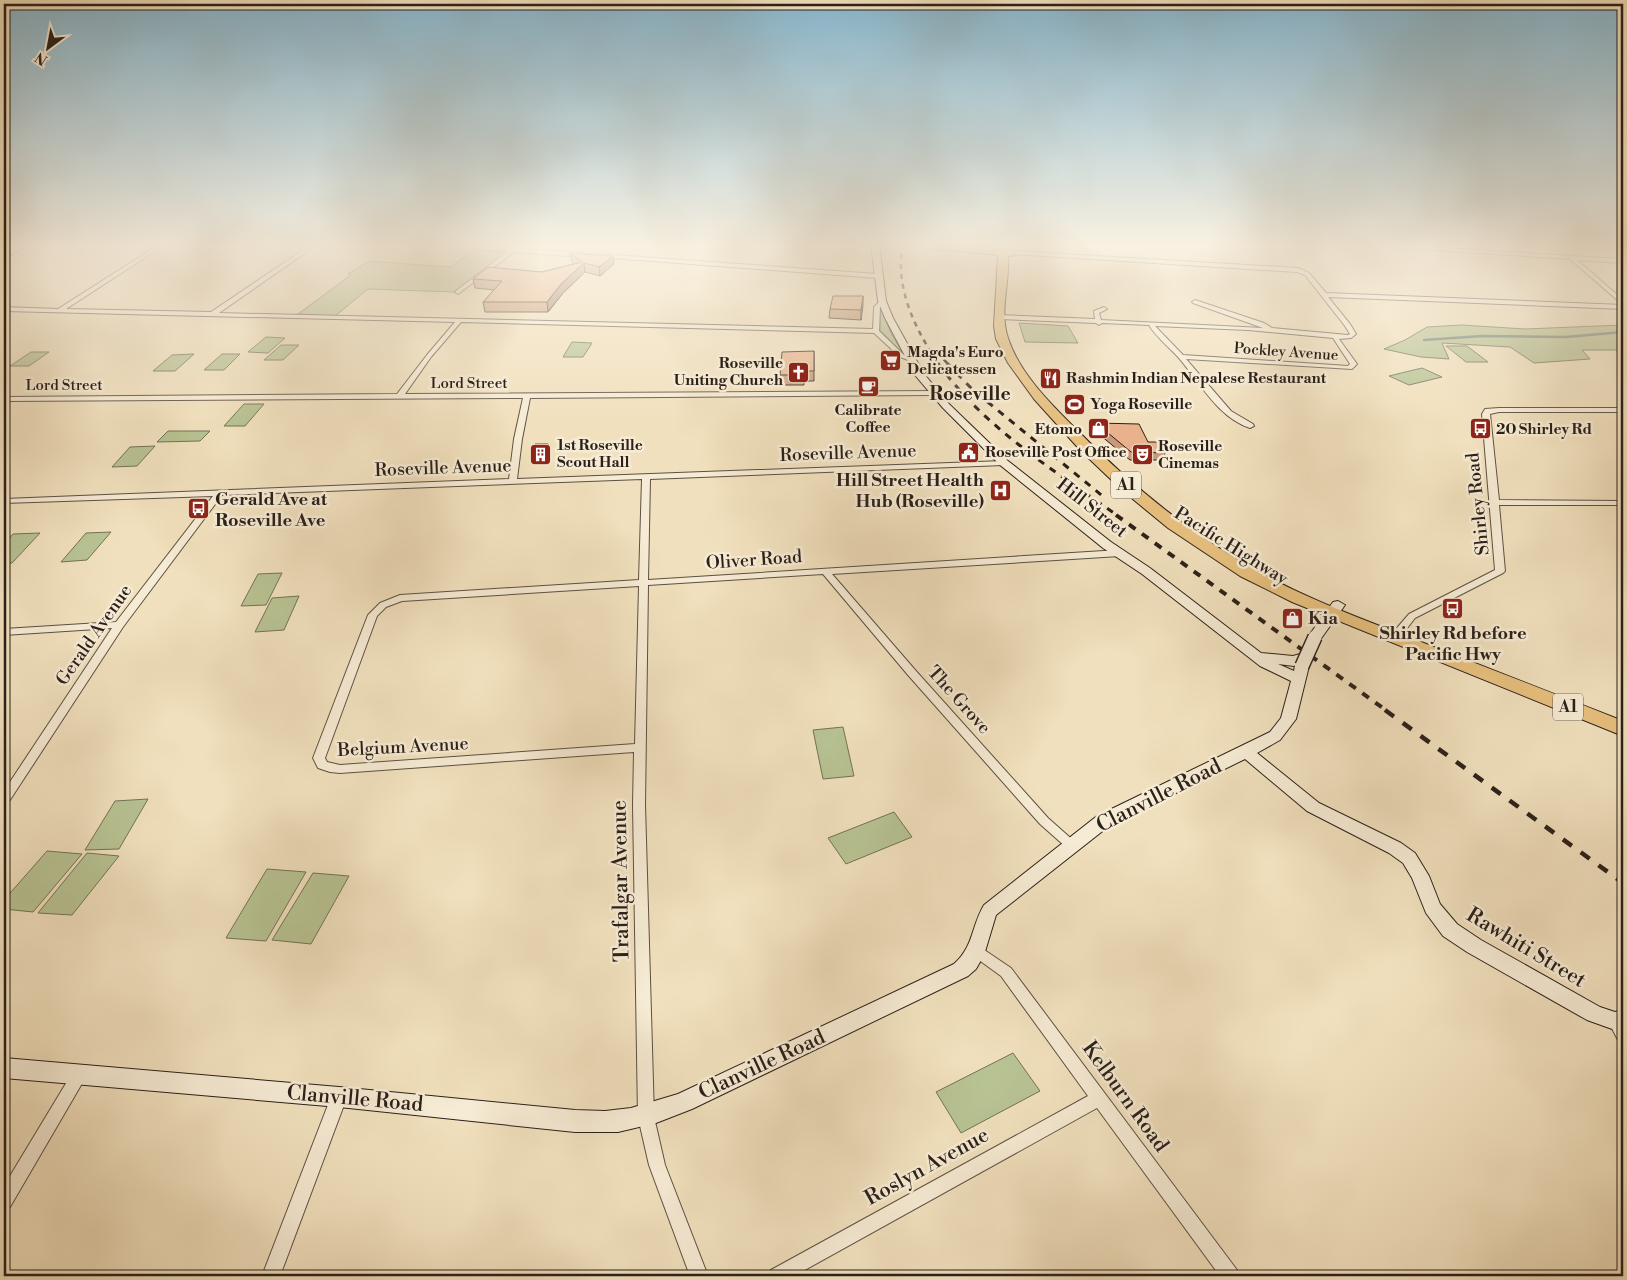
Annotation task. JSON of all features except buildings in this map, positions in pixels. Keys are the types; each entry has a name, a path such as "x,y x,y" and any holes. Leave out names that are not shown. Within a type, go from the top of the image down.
{"highway":[{"name":"Pacific Highway","path":"1005,304 1005,318 1039,383 1117,465 1184,517 1255,566 1334,609 1623,729"},
{"name":"Pacific Highway","path":"1397,634 1623,718"}],"street":[{"path":"60,311 71,304"},
{"path":"211,314 226,304"},
{"path":"876,331 878,307 881,304"},
{"name":"Hill Street","path":"883,304 894,330 934,393 1004,463 1254,655 1281,672 1300,666"},
{"path":"1200,304 1262,324 1270,331"},
{"path":"1005,318 1270,331 1349,337 1353,333 1331,304"},
{"path":"1542,304 1623,307"},
{"path":"4,309 876,331 902,356 911,359"},
{"path":"1099,323 1096,312 1104,309"},
{"path":"399,397 429,356 459,321"},
{"path":"1152,326 1182,357 1228,413 1250,426"},
{"name":"Pockley Avenue","path":"1182,357 1350,368 1354,364 1335,337"},
{"name":"Lord Street","path":"4,399 934,393"},
{"path":"513,481 518,439 527,396"},
{"name":"Shirley Road","path":"1397,634 1406,622 1425,609 1497,575 1500,571 1496,502 1486,417 1488,412 1623,410"},
{"name":"Roseville Avenue","path":"4,501 1004,463"},
{"name":"Trafalgar Avenue","path":"646,476 639,815 646,1117 657,1164 699,1276"},
{"name":"Gerald Avenue","path":"4,800 119,625 219,493"},
{"path":"1496,502 1623,503"},
{"name":"Oliver Road","path":"391,601 415,596 1120,553"},
{"name":"The Grove","path":"826,572 912,673 1024,799 1044,821 1071,845"},
{"name":"Belgium Avenue","path":"391,601 373,615 321,751 319,758 322,765 340,770 641,748"},
{"name":"Clanville Road","path":"4,1068 339,1097 575,1121 623,1121 646,1117 684,1102 954,975 968,965 978,951 985,918 990,910 1071,845 1103,822 1275,736 1282,728 1292,705 1300,666 1334,609"},
{"path":"4,632 119,625"},
{"name":"Rawhiti Street","path":"1246,752 1313,808 1395,848 1409,858 1417,870 1435,914 1461,938 1594,1014 1620,1025"},
{"name":"Kelburn Road","path":"978,951 1006,972 1231,1276"},
{"path":"4,1201 79,1075"},
{"path":"272,1276 339,1097"},
{"name":"Roslyn Avenue","path":"777,1276 1099,1098"}],"green space":[{"path":"312,304 350,304 335,316 298,314"},
{"path":"880,307 892,335 905,356 880,330"},
{"path":"1019,323 1068,326 1078,343 1025,342"},
{"path":"1462,325 1525,329 1623,325 1623,350 1582,350 1590,359 1534,363 1510,347 1442,343 1449,359 1421,357 1384,349 1405,340 1427,327"},
{"path":"266,337 285,338 268,353 248,352"},
{"path":"572,342 592,343 583,357 563,357"},
{"path":"281,345 299,345 283,360 264,360"},
{"path":"1446,346 1467,346 1488,362 1466,362"},
{"path":"31,352 49,352 29,366 10,366"},
{"path":"194,354 175,371 153,371 172,355"},
{"path":"222,354 240,354 224,370 204,370"},
{"path":"1422,368 1442,377 1409,385 1389,376"},
{"path":"244,404 264,404 245,426 224,426"},
{"path":"168,431 210,431 200,441 157,442"},
{"path":"155,446 137,466 112,467 130,447"},
{"path":"111,532 87,560 61,562 86,533"},
{"path":"40,533 12,563 4,563 4,544 13,534"},
{"path":"282,573 266,605 241,606 258,574"},
{"path":"299,596 284,630 255,632 272,598"},
{"path":"843,727 854,776 823,779 813,730"},
{"path":"148,799 119,849 85,850 115,801"},
{"path":"894,812 912,837 846,864 828,838"},
{"path":"47,851 82,854 33,912 4,909 4,900"},
{"path":"87,853 119,856 72,915 38,913"},
{"path":"267,869 306,872 266,941 226,938"},
{"path":"313,873 349,876 311,944 272,940"},
{"path":"1013,1053 1040,1091 961,1133 936,1092"}],"waterway":[{"path":"1424,340 1482,336 1566,337 1623,332"}],"railway":[{"path":"908,304 922,337 939,364"},
{"path":"937,352 948,364"},
{"path":"938,363 976,408 998,428 1045,465 1118,516"},
{"path":"947,363 973,390 1105,498"},
{"path":"1116,515 1387,711"},
{"path":"1385,710 1623,883"}],"place":[{"name":"Magda's Euro Delicatessen","path":"891,361"},
{"name":"Roseville Uniting Church","path":"799,372"},
{"name":"Rashmin Indian Nepalese Restaurant","path":"1050,378"},
{"name":"Calibrate Coffee","path":"868,387"},
{"name":"Yoga Roseville","path":"1074,404"},
{"name":"Etomo","path":"1098,429"},
{"name":"20 Shirley Rd","path":"1480,429"},
{"name":"Roseville Post Office","path":"969,452"},
{"name":"1st Roseville Scout Hall","path":"541,454"},
{"name":"Roseville Cinemas","path":"1142,455"},
{"name":"Hill Street Health Hub (Roseville)","path":"1000,490"},
{"name":"Gerald Ave at Roseville Ave","path":"199,509"},
{"name":"Shirley Rd before Pacific Hwy","path":"1453,608"},
{"name":"Kia","path":"1292,618"}],"district":[{"name":"Roseville","path":"970,394"}]}
